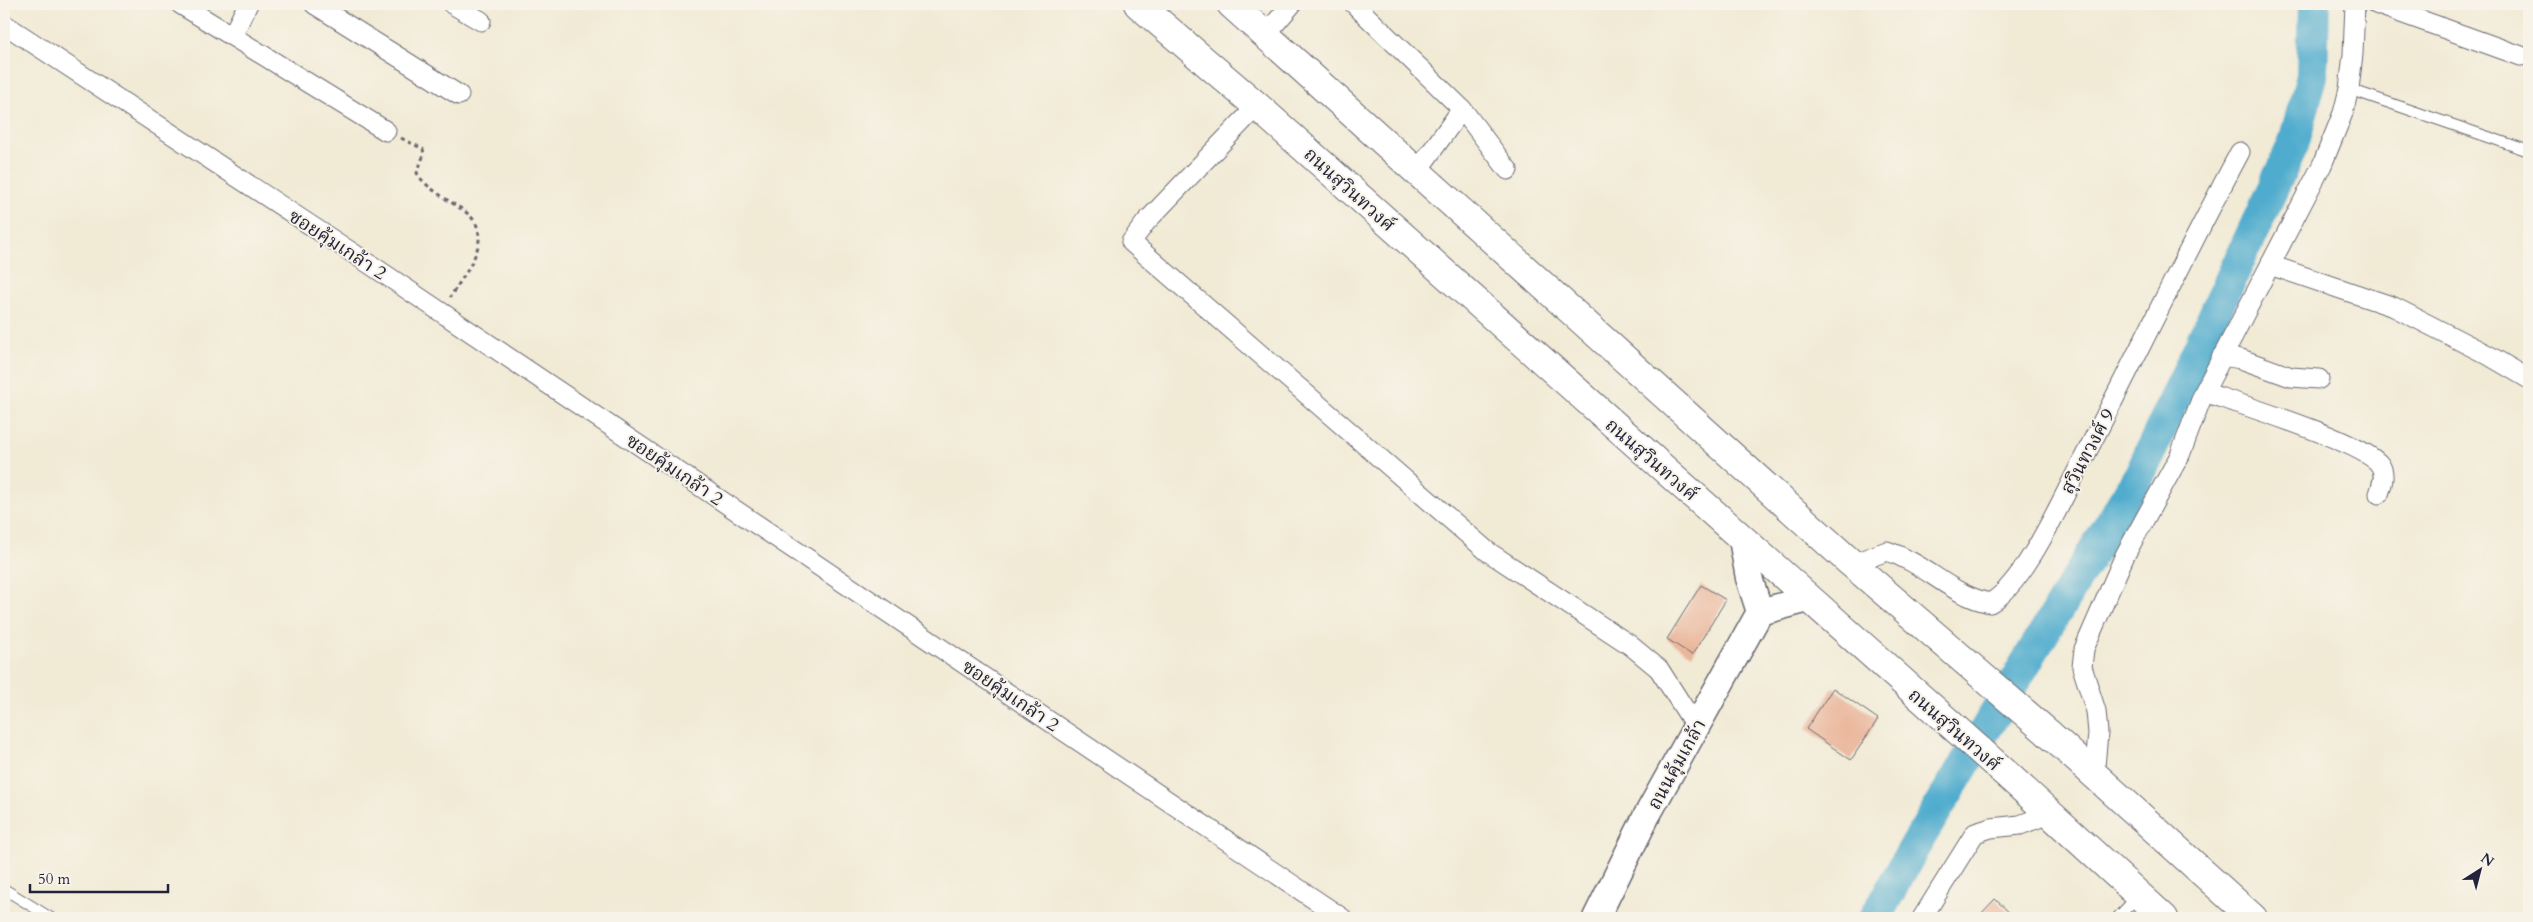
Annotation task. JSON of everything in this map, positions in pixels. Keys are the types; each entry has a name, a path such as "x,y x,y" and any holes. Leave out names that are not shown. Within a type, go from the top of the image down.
{"highway":[{"name":"ถนนสุวินทวงศ์","path":"1138,4 1257,106 2012,779 2164,918"},
{"path":"1231,4 1418,170 1852,564 2046,732 2094,778 2253,918"}],"main road":[{"path":"1742,539 1749,578 1760,612 1808,599"},
{"name":"ถนนคุ้มเกล้า","path":"1596,918 1646,817 1760,612"}],"street":[{"path":"180,4 386,131"},
{"path":"232,36 248,4"},
{"path":"314,4 459,95"},
{"path":"452,4 481,21"},
{"path":"1266,34 1292,4"},
{"path":"1354,4 1462,109 1508,170"},
{"path":"2094,778 2098,733 2096,711 2082,667 2084,649 2126,555 2180,455 2204,392 2322,165 2343,113 2349,88 2354,54 2355,4"},
{"path":"2376,4 2521,56"},
{"name":"ซอยคุ้มเกล้า 2","path":"4,24 440,312 1342,918"},
{"path":"1257,106 1146,222 1131,242 1480,546 1511,569 1601,624 1660,670 1696,727"},
{"path":"1418,170 1462,109"},
{"name":"สุวินทวงศ์ 9","path":"1852,564 1886,551 1915,562 1971,599 1990,603 2001,597 2040,540 2124,382 2240,152"},
{"path":"2270,265 2394,307 2463,341 2529,379"},
{"path":"2222,356 2241,359 2291,378 2319,379"},
{"path":"2204,392 2335,439 2366,455 2379,464 2383,471 2383,482 2379,494"},
{"path":"1922,918 1975,833 1991,828 2020,825 2049,814"}],"lane":[{"path":"2349,88 2529,151"},
{"path":"4,889 51,918"},
{"path":"2117,918 2138,896"}],"path":[{"path":"386,131 423,149 424,154 418,173 423,182 467,214 476,224 480,239 468,269 440,312"}],"building":[{"path":"1701,585 1726,600 1692,655 1667,639"},
{"path":"1833,688 1878,719 1851,760 1806,729"},
{"path":"1995,899 2015,918 1977,918"}],"waterway":[{"path":"1875,918 1915,846 2140,474 2293,145 2312,76 2314,4"}]}
